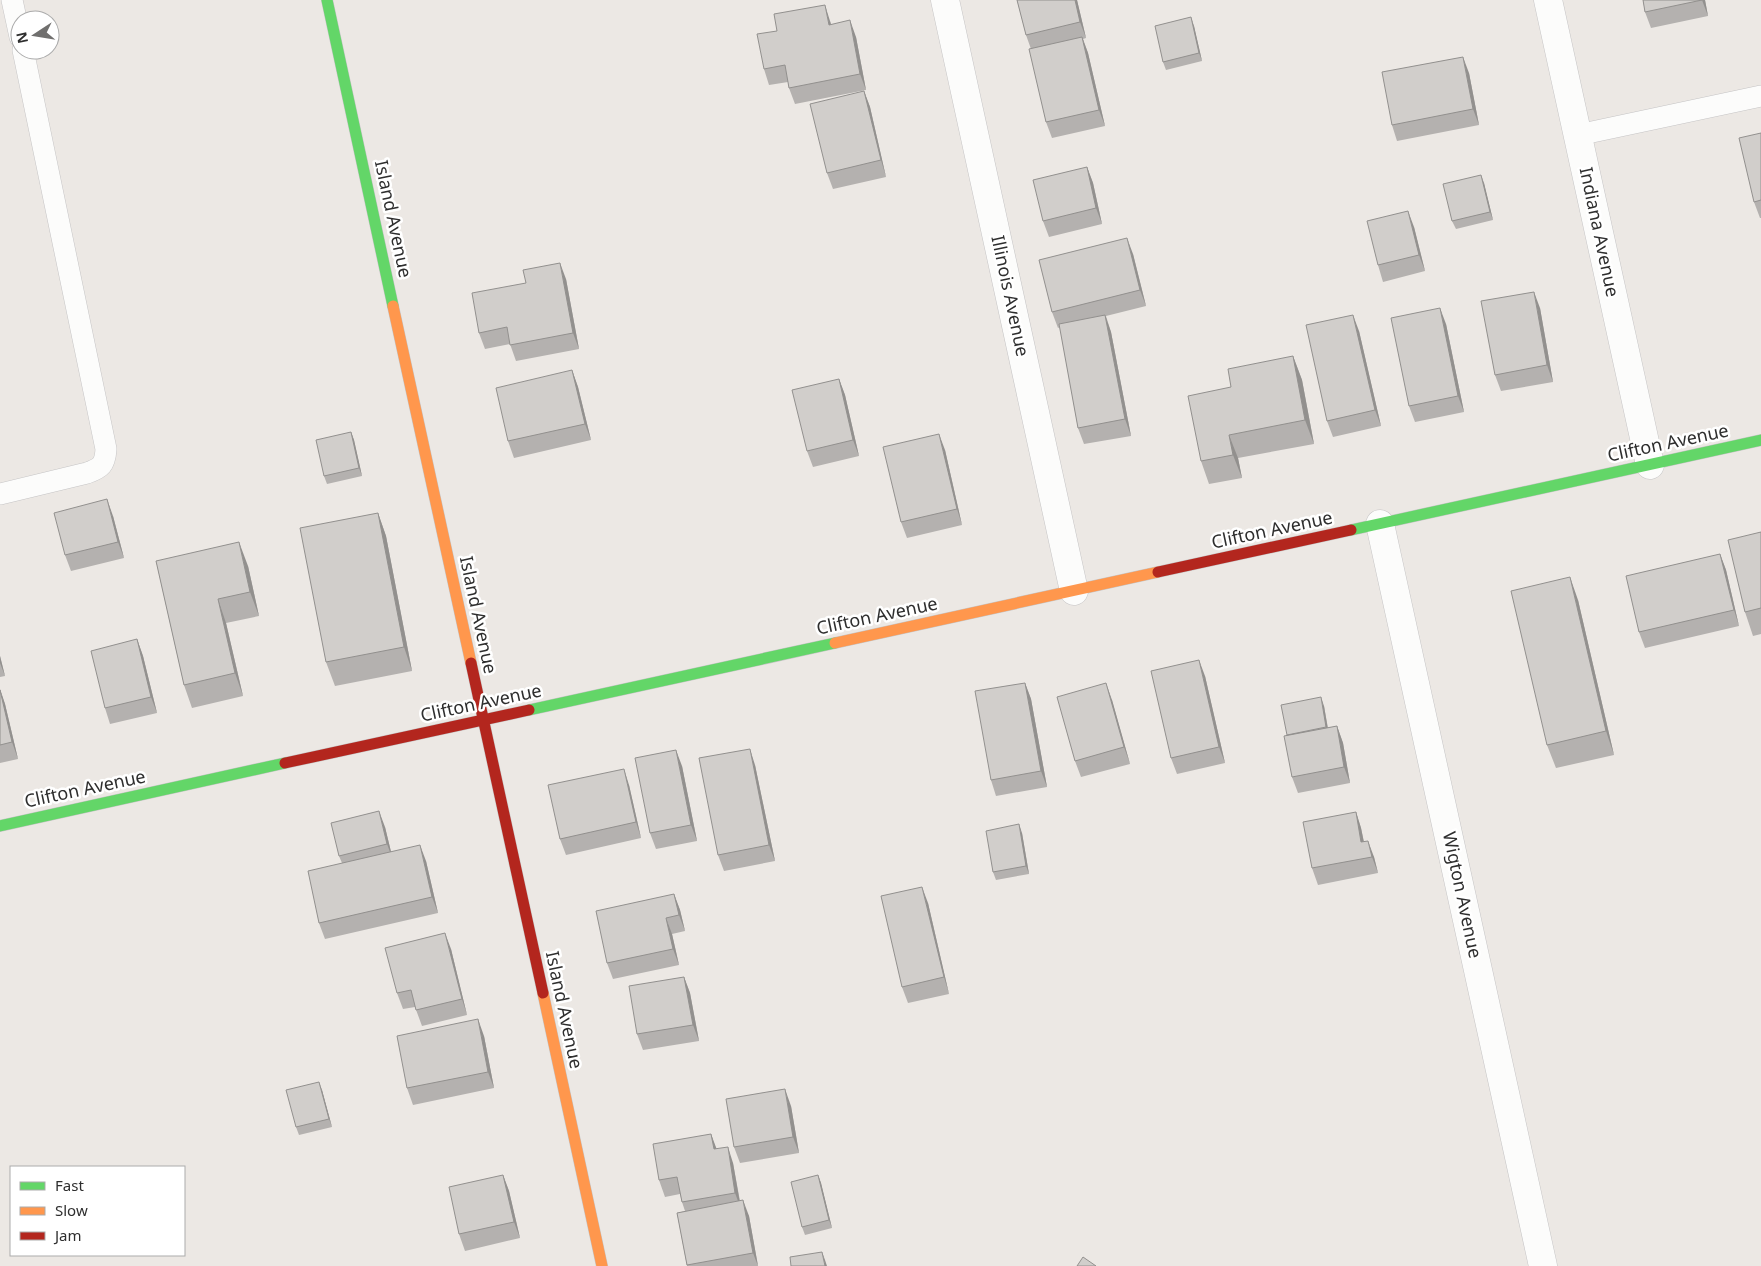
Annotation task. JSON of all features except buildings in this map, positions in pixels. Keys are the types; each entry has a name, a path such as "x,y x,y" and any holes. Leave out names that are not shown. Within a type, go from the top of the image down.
{"street":[{"name":"Island Avenue","path":"327,0 602,1266"},
{"name":"Illinois Avenue","path":"946,0 1074,591"},
{"name":"Indiana Avenue","path":"1548,0 1650,465"},
{"name":"Clifton Avenue","path":"0,826 1761,440"},
{"name":"Wigton Avenue","path":"1380,524 1543,1266"}],"lane":[{"path":"0,494 87,473 100,468 106,459 106,449 25,60"},
{"path":"1578,135 1761,96"}],"traffic: fast":[{"path":"327,0 393,306"},
{"path":"1351,530 1761,440"},
{"path":"529,710 835,643"},
{"path":"0,826 285,763"}],"traffic: slow":[{"path":"393,306 471,663"},
{"path":"835,643 1158,572"},
{"path":"543,993 602,1266"}],"traffic: jam":[{"path":"1158,572 1351,530"},
{"path":"471,663 543,993"},
{"path":"285,763 529,710"}]}
